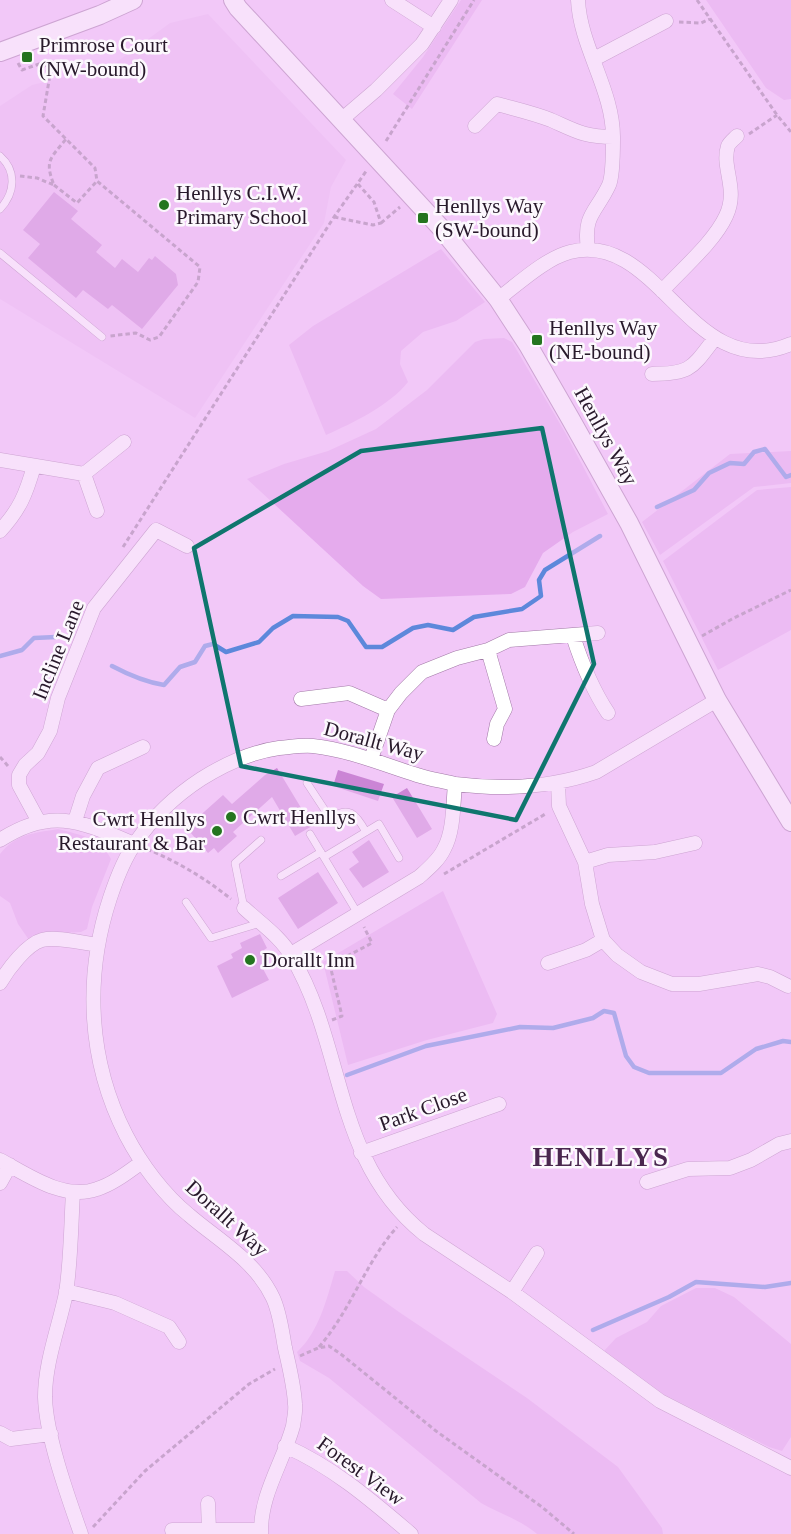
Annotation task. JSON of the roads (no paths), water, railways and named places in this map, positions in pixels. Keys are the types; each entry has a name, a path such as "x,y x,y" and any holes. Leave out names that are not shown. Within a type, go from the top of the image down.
{"street":[{"path":"4,51 100,15 133,0"},
{"name":"Henllys Way","path":"233,0 413,196 465,256 498,299 545,373 629,523 717,699 791,822"},
{"path":"392,0 434,27"},
{"path":"341,120 399,69 422,44 451,0"},
{"path":"578,0 579,18 608,104 613,137 610,183 589,217 586,232 588,249"},
{"path":"594,59 666,21"},
{"path":"475,126 497,104 533,114 574,132 594,137 613,137"},
{"path":"662,291 714,235 727,215 732,190 727,162 728,145 737,136"},
{"path":"498,299 554,258 569,252 588,249 607,252 626,260 715,338 738,350 768,351 791,344"},
{"path":"652,374 675,374 694,365 715,338"},
{"path":"0,460 84,474 124,442"},
{"path":"0,531 13,517 25,496 34,466"},
{"path":"84,474 97,511"},
{"name":"Incline Lane","path":"39,822 19,785 19,775 38,753 50,731 58,698 94,608 156,530 187,546"},
{"path":"371,759 388,710 422,672 457,658 488,650 509,640 598,633"},
{"path":"573,636 596,696 608,714"},
{"path":"488,650 505,708 496,724 494,739"},
{"path":"302,699 349,693 388,710"},
{"name":"Dorallt Way","path":"172,1530 261,1532 263,1505 293,1426 296,1406 274,1299 259,1275 238,1254 187,1214 142,1162 114,1111 97,1055 93,1020 93,976 98,945 116,881 134,844 156,816 180,793 214,771 248,755 276,749 310,746 341,750 418,775 455,784 484,788 526,787 558,783 596,772 717,699"},
{"path":"75,821 83,796 98,768 143,747"},
{"path":"558,783 559,806 585,862 592,904 603,939 617,956 641,972 672,984 699,984 758,974 788,986"},
{"path":"291,954 425,872 445,848 450,829 455,784"},
{"path":"0,840 16,829 52,819 75,821 134,844"},
{"path":"585,862 608,855 655,852 695,843"},
{"path":"244,908 276,936 291,954 310,990 352,1130 362,1153 379,1181 406,1217 424,1234 512,1292 660,1401 791,1468"},
{"path":"548,963 586,950 603,939"},
{"path":"0,983 21,954 41,940 64,940 98,945"},
{"name":"Park Close","path":"362,1153 499,1104"},
{"path":"647,1182 688,1169 730,1168 752,1160 779,1144 791,1141"},
{"path":"0,1183 5,1162 56,1188 73,1192 96,1190 116,1180 142,1162"},
{"path":"73,1192 66,1291 48,1368 45,1397 51,1434 81,1534"},
{"path":"512,1292 537,1253"},
{"path":"66,1291 115,1303 169,1327 178,1342"},
{"path":"0,1434 11,1439 51,1434"},
{"name":"Forest View","path":"285,1446 310,1457 350,1483 411,1534"},
{"path":"208,1503 209,1530"}],"lane":[{"path":"0,156 12,175 11,194 0,209"},
{"path":"0,253 102,337"},
{"path":"307,783 330,818 344,811 351,813 356,816 366,832"},
{"path":"281,876 379,824 399,858"},
{"path":"310,834 357,914"},
{"path":"244,908 236,863 261,840"},
{"path":"186,902 210,938 260,923"}],"waterway":[{"path":"657,507 694,490 709,473 730,463 744,464 754,452 765,449 786,477 791,475"},
{"path":"112,666 137,678 164,685 180,667 195,662 205,646 213,644 226,652 259,642 273,628 293,616 338,617 348,621 366,647 382,647 413,628 428,625 453,630 474,617 522,609 541,596 539,580 545,570 600,536"},
{"path":"0,656 22,650 34,638 56,637"},
{"path":"347,1075 426,1046 520,1027 553,1028 593,1018 604,1011 614,1013 626,1056 634,1067 649,1073 721,1073 756,1049 783,1041 791,1042"},
{"path":"593,1330 669,1297 696,1282 765,1287 791,1283"}],"place":[{"name":"Primrose Court (NW-bound)","path":"27,57"},
{"name":"Henllys C.I.W. Primary School","path":"164,205"},
{"name":"Henllys Way (SW-bound)","path":"423,218"},
{"name":"Henllys Way (NE-bound)","path":"537,340"},
{"name":"Cwrt Henllys","path":"231,817"},
{"name":"Cwrt Henllys Restaurant & Bar","path":"217,831"},
{"name":"Dorallt Inn","path":"250,960"}],"district":[{"name":"HENLLYS","path":"601,1157"}]}
